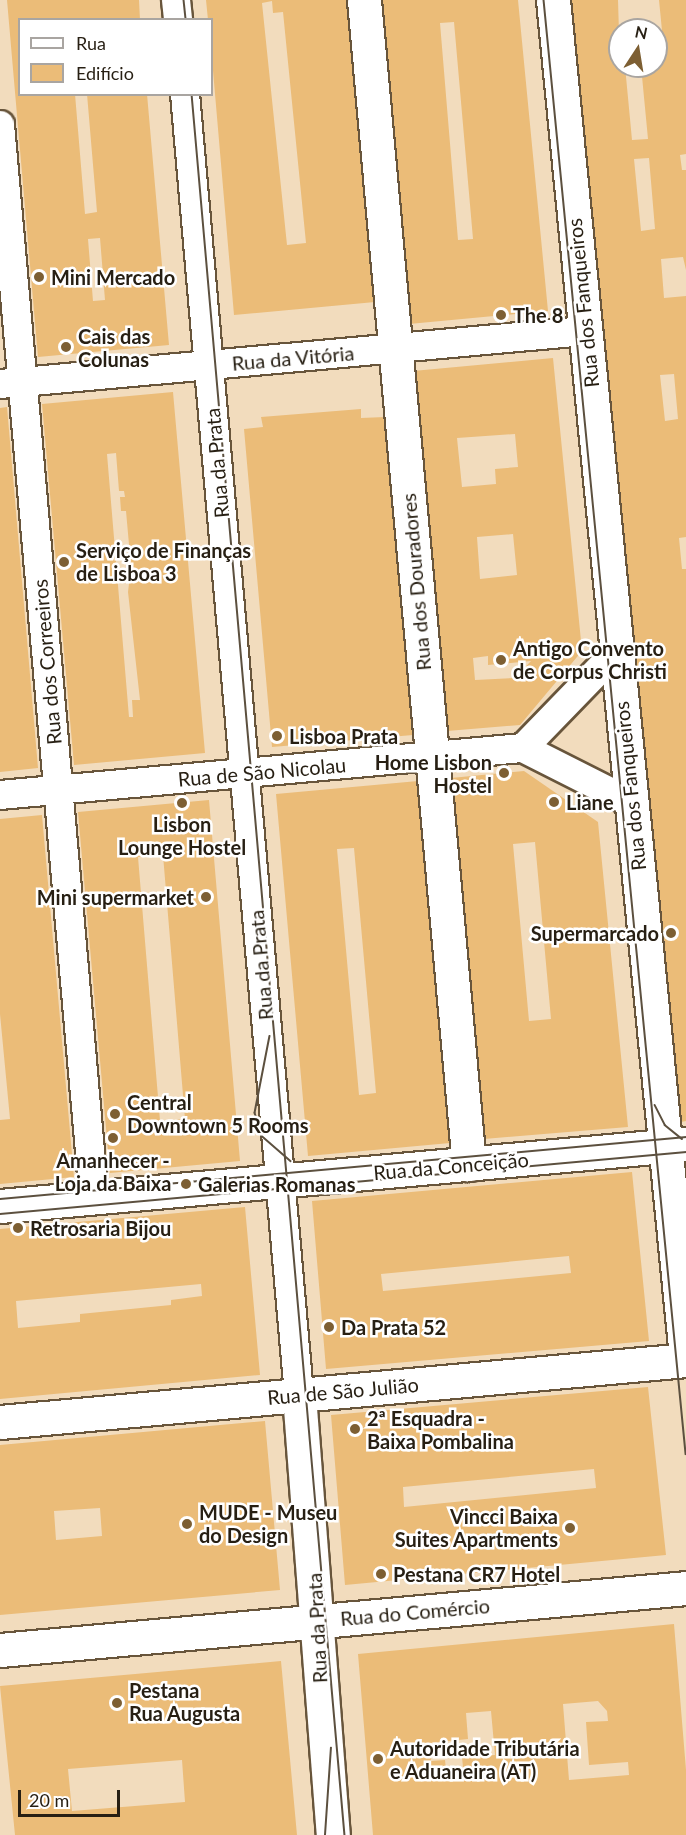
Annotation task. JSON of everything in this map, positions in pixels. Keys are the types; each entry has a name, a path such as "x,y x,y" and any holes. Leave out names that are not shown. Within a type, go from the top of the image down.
{"street":[{"path":"176,0 178,18"},
{"name":"Rua dos Douradores","path":"364,0 431,756 470,1164"},
{"name":"Rua dos Fanqueiros","path":"554,0 632,803 676,1145 686,1359"},
{"name":"Rua da Prata","path":"184,96 299,1395 333,1835"},
{"name":"Rua dos Correeiros","path":"0,125 11,383 58,790 93,1198"},
{"name":"Rua da Vitória","path":"11,383 585,331"},
{"path":"617,651 524,748 632,803"},
{"name":"Rua de São Nicolau","path":"0,795 524,748"},
{"name":"Rua da Conceição","path":"0,1206 676,1145"},
{"name":"Rua de São Julião","path":"0,1422 686,1359"},
{"name":"Rua do Comércio","path":"0,1650 686,1588"}],"building":[{"path":"7,0 139,0 140,18 18,18 18,96 75,96 85,214 97,212 87,96 147,96 169,345 38,357","holes":["100,238 105,300 93,301 88,239"]},
{"path":"206,0 348,0 375,302 234,315 213,71 213,18 208,18","holes":["272,1 273,13 283,12 306,243 287,245 262,3"]},
{"path":"379,0 518,0 548,311 409,324","holes":["454,22 473,239 458,240 440,23"]},
{"path":"571,0 618,0 619,18 608,18 608,78 626,78 632,140 648,139 642,78 668,78 668,18 661,18 659,0 686,0 686,154 680,155 682,170 686,170 686,270 683,257 661,259 664,298 686,296 686,537 679,538 682,569 686,569 686,1121 681,1122","holes":["649,158 655,229 641,231 634,159","674,374 678,419 665,421 660,375"]},
{"path":"553,358 582,651 520,725 447,731 413,371","holes":["515,434 518,467 495,469 496,484 462,487 457,438","513,534 517,575 480,579 477,537","488,656 488,665 531,661 515,678 475,680 473,658"]},
{"path":"173,392 205,753 74,765 42,404","holes":["116,453 119,491 124,491 125,497 120,497 121,511 126,511 131,567 128,592 140,700 132,700 133,717 129,717 107,454"]},
{"path":"7,407 38,768 0,772 0,408"},
{"path":"361,409 361,418 385,417 413,735 272,747 244,429 263,427 261,417"},
{"path":"524,771 598,822 628,1127 484,1139 451,778","holes":["535,842 551,1019 529,1021 513,844"]},
{"path":"418,781 450,1143 308,1156 276,794","holes":["354,848 376,1093 359,1095 337,849"]},
{"path":"209,800 240,1161 110,1173 78,812","holes":["163,855 185,1119 160,1121 138,857"]},
{"path":"42,815 74,1177 0,1184 0,1120 10,1119 0,1014 0,819"},
{"path":"632,1172 649,1341 326,1369 312,1201","holes":["569,1256 571,1273 383,1291 381,1274"]},
{"path":"245,1207 260,1375 0,1399 0,1229","holes":["201,1284 202,1296 171,1300 171,1305 80,1314 80,1322 18,1328 16,1301"]},
{"path":"648,1387 666,1555 345,1585 331,1415","holes":["594,1469 596,1488 404,1507 403,1487"]},
{"name":"MUDE - Museu do Design","path":"265,1421 280,1590 0,1615 0,1445","holes":["100,1508 102,1536 56,1540 54,1511"]},
{"path":"674,1624 686,1770 686,1835 373,1835 358,1654","holes":["598,1701 607,1711 608,1721 586,1722 589,1765 628,1762 629,1775 569,1780 563,1704","491,1711 495,1755 462,1757 464,1778 447,1779 445,1760 431,1761 430,1743 468,1739 466,1713"]},
{"path":"281,1661 297,1835 15,1835 0,1686","holes":["182,1760 185,1802 72,1811 68,1769"]}],"tram line":[{"path":"184,0 186,18"},
{"path":"544,0 686,1454"},
{"path":"192,96 345,1835"},
{"path":"270,1036 255,1113 262,1136 291,1161"},
{"path":"655,1105 665,1125 682,1139"},
{"path":"0,1199 686,1137"},
{"path":"0,1214 686,1152"},
{"path":"325,1835 331,1748"}],"place":[{"name":"Mini Mercado","path":"39,277"},
{"name":"The 8","path":"501,315"},
{"name":"Cais das Colunas","path":"66,347"},
{"name":"Serviço de Finanças de Lisboa 3","path":"64,562"},
{"name":"Antigo Convento de Corpus Christi","path":"501,660"},
{"name":"Lisboa Prata","path":"277,736"},
{"name":"Home Lisbon Hostel","path":"504,773"},
{"name":"Liane","path":"554,802"},
{"name":"Lisbon Lounge Hostel","path":"182,803"},
{"name":"Mini supermarket","path":"206,897"},
{"name":"Supermarcado","path":"671,933"},
{"name":"Central Downtown 5 Rooms","path":"115,1114"},
{"name":"Amanhecer - Loja da Baixa","path":"113,1138"},
{"name":"Galerias Romanas","path":"186,1184"},
{"name":"Retrosaria Bijou","path":"18,1228"},
{"name":"Da Prata 52","path":"329,1327"},
{"name":"2ª Esquadra - Baixa Pombalina","path":"355,1429"},
{"name":"MUDE - Museu do Design","path":"187,1524"},
{"name":"Vincci Baixa Suites Apartments","path":"570,1528"},
{"name":"Pestana CR7 Hotel","path":"381,1574"},
{"name":"Pestana Rua Augusta","path":"117,1703"},
{"name":"Autoridade Tributária e Aduaneira (AT)","path":"378,1759"}]}
